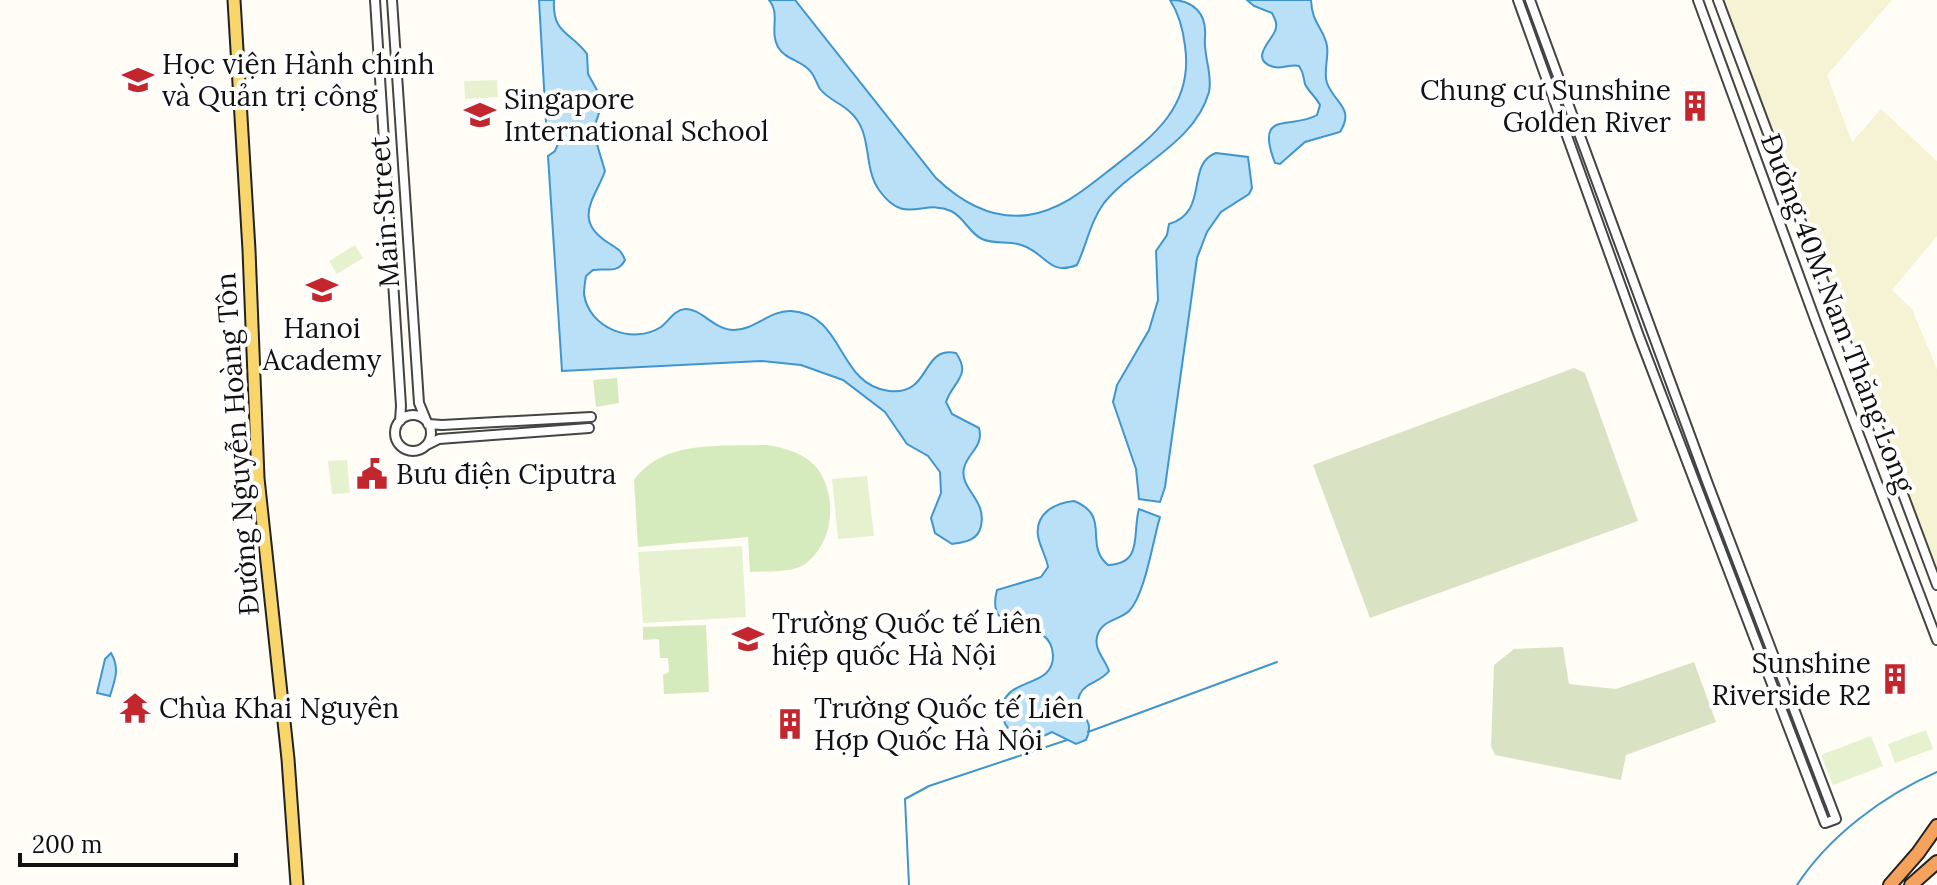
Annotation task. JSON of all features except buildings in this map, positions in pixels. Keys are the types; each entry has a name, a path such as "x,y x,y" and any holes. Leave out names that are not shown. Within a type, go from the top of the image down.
{"highway":[{"path":"1890,885 1937,826"},
{"path":"1911,885 1937,862"}],"main road":[{"name":"Đường Nguyễn Hoàng Tôn","path":"234,0 249,250 258,478 288,759 297,885"}],"street":[{"name":"Main Street","path":"375,0 400,421"},
{"name":"Main Street","path":"392,0 419,403 427,422"},
{"path":"1518,0 1751,634 1825,823 1836,819 1762,630 1530,0"},
{"name":"Đường 40M Nam Thăng Long","path":"1698,0 1937,640"},
{"name":"Đường 40M Nam Thăng Long","path":"1718,0 1937,585"},
{"path":"1717,51 1735,44"},
{"path":"1639,336 1651,331"},
{"path":"589,428 439,439 411,451 402,447 395,434 400,421 413,415 442,425 591,417"},
{"path":"425,446 430,438 427,422"},
{"path":"1696,488 1708,484"},
{"path":"1894,525 1912,518"},
{"path":"1751,634 1762,630"}],"shaded area":[{"path":"1718,0 1892,0 1827,75 1852,142 1881,109 1937,161 1937,236 1892,290 1912,309 1937,369 1937,584"}],"green space":[{"path":"497,80 498,97 465,99 464,81"},
{"path":"355,245 363,258 337,274 329,261"},
{"path":"1574,368 1585,373 1638,521 1370,618 1313,465"},
{"path":"617,378 619,403 596,407 593,380"},
{"path":"767,445 806,458 824,479 830,519 822,544 805,564 787,570 750,572 748,537 638,547 634,480 646,467 677,451 713,446"},
{"path":"347,460 350,493 332,494 328,461"},
{"path":"867,476 874,536 838,539 832,479"},
{"path":"742,546 746,617 643,623 638,552"},
{"path":"706,625 709,692 664,694 663,675 669,672 668,658 660,658 659,639 643,640 643,627"},
{"path":"1563,647 1569,684 1616,689 1694,662 1716,722 1626,755 1621,780 1495,755 1491,746 1494,665 1514,649"},
{"path":"1926,730 1933,749 1895,763 1888,744"},
{"path":"1871,736 1883,766 1833,785 1821,755"}],"water":[{"path":"539,0 554,0 556,20 587,54 588,74 603,101 593,131 605,171 592,199 589,216 596,233 618,249 625,260 615,269 593,270 586,276 584,294 594,316 614,330 638,334 661,327 685,309 697,312 720,327 734,330 783,312 809,315 832,336 859,376 872,386 889,391 903,391 913,386 936,357 956,353 962,373 946,402 952,414 979,428 980,435 978,445 964,468 965,482 977,501 982,517 974,538 952,544 935,533 931,518 941,493 940,472 928,456 907,444 885,412 843,380 801,365 761,361 562,371 548,156 555,151 559,141 556,131 546,122"},
{"path":"769,0 795,0 936,178 967,202 1002,215 1028,215 1070,199 1139,147 1166,120 1183,87 1186,68 1182,28 1170,0 1192,5 1204,21 1209,92 1202,110 1178,140 1104,203 1077,265 1061,268 1024,246 982,239 951,211 932,207 906,209 888,201 874,181 865,139 857,119 820,89 810,70 778,47 774,35 774,11"},
{"path":"1247,0 1311,0 1327,46 1327,83 1345,111 1340,132 1305,142 1280,164 1275,163 1270,146 1272,128 1317,115 1320,105 1306,87 1299,66 1274,67 1263,60 1262,55 1275,31 1276,22 1272,13"},
{"path":"1216,153 1248,157 1252,188 1249,194 1221,212 1207,232 1197,258 1165,487 1160,502 1139,499 1136,469 1113,402 1117,385 1149,330 1158,300 1156,251 1167,235 1169,224 1182,218 1189,209 1201,167"},
{"path":"1074,501 1092,514 1097,548 1108,565 1127,559 1132,553 1139,509 1160,517 1135,603 1129,611 1099,631 1096,642 1098,650 1109,671 1080,694 1078,707 1087,720 1089,731 1086,740 1076,744 1052,732 1034,739 1022,738 1011,732 1004,722 1002,709 1008,695 1047,672 1053,655 1049,642 1041,634 1008,622 999,616 995,606 997,590 1041,577 1048,567 1038,536 1040,521 1053,507"},
{"path":"111,653 116,669 110,696 97,693 105,659"}],"waterway":[{"path":"1088,732 1277,662"},
{"path":"909,885 905,799 929,786 1067,740"},
{"path":"1797,885 1825,850 1859,819 1897,793 1937,772"}],"place":[{"name":"Học viện Hành chính và Quản trị công","path":"138,80"},
{"name":"Chung cư Sunshine Golden River","path":"1695,106"},
{"name":"Singapore International School","path":"480,115"},
{"name":"Hanoi Academy","path":"322,290"},
{"name":"Bưu điện Ciputra","path":"372,474"},
{"name":"Trường Quốc tế Liên hiệp quốc Hà Nội","path":"748,639"},
{"name":"Sunshine Riverside R2","path":"1895,679"},
{"name":"Chùa Khai Nguyên","path":"135,708"},
{"name":"Trường Quốc tế Liên Hợp Quốc Hà Nội","path":"790,724"}]}
